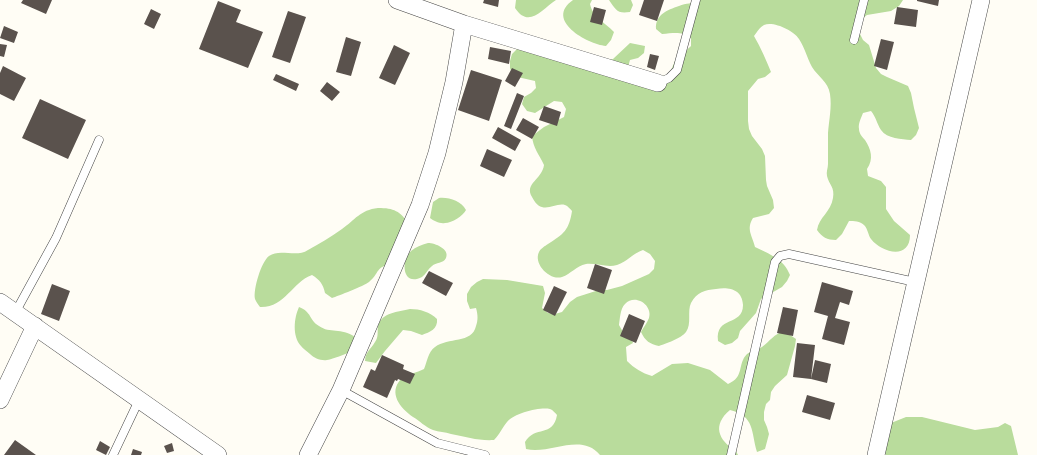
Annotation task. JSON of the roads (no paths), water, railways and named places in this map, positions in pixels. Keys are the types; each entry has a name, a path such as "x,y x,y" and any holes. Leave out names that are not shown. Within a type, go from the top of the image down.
{"street":[{"path":"397,0 464,24 658,83"},
{"path":"876,455 981,0"},
{"path":"308,455 341,390 420,205 437,153 454,82 464,24"},
{"path":"0,302 218,455"},
{"path":"0,400 35,326"}],"lane":[{"path":"658,83 669,78 677,70 696,0"},
{"path":"854,40 864,0"},
{"path":"15,313 56,238 100,140"},
{"path":"731,455 775,262 780,256 789,254 915,282"},
{"path":"341,390 437,443 485,455"},
{"path":"113,455 139,400"}]}
